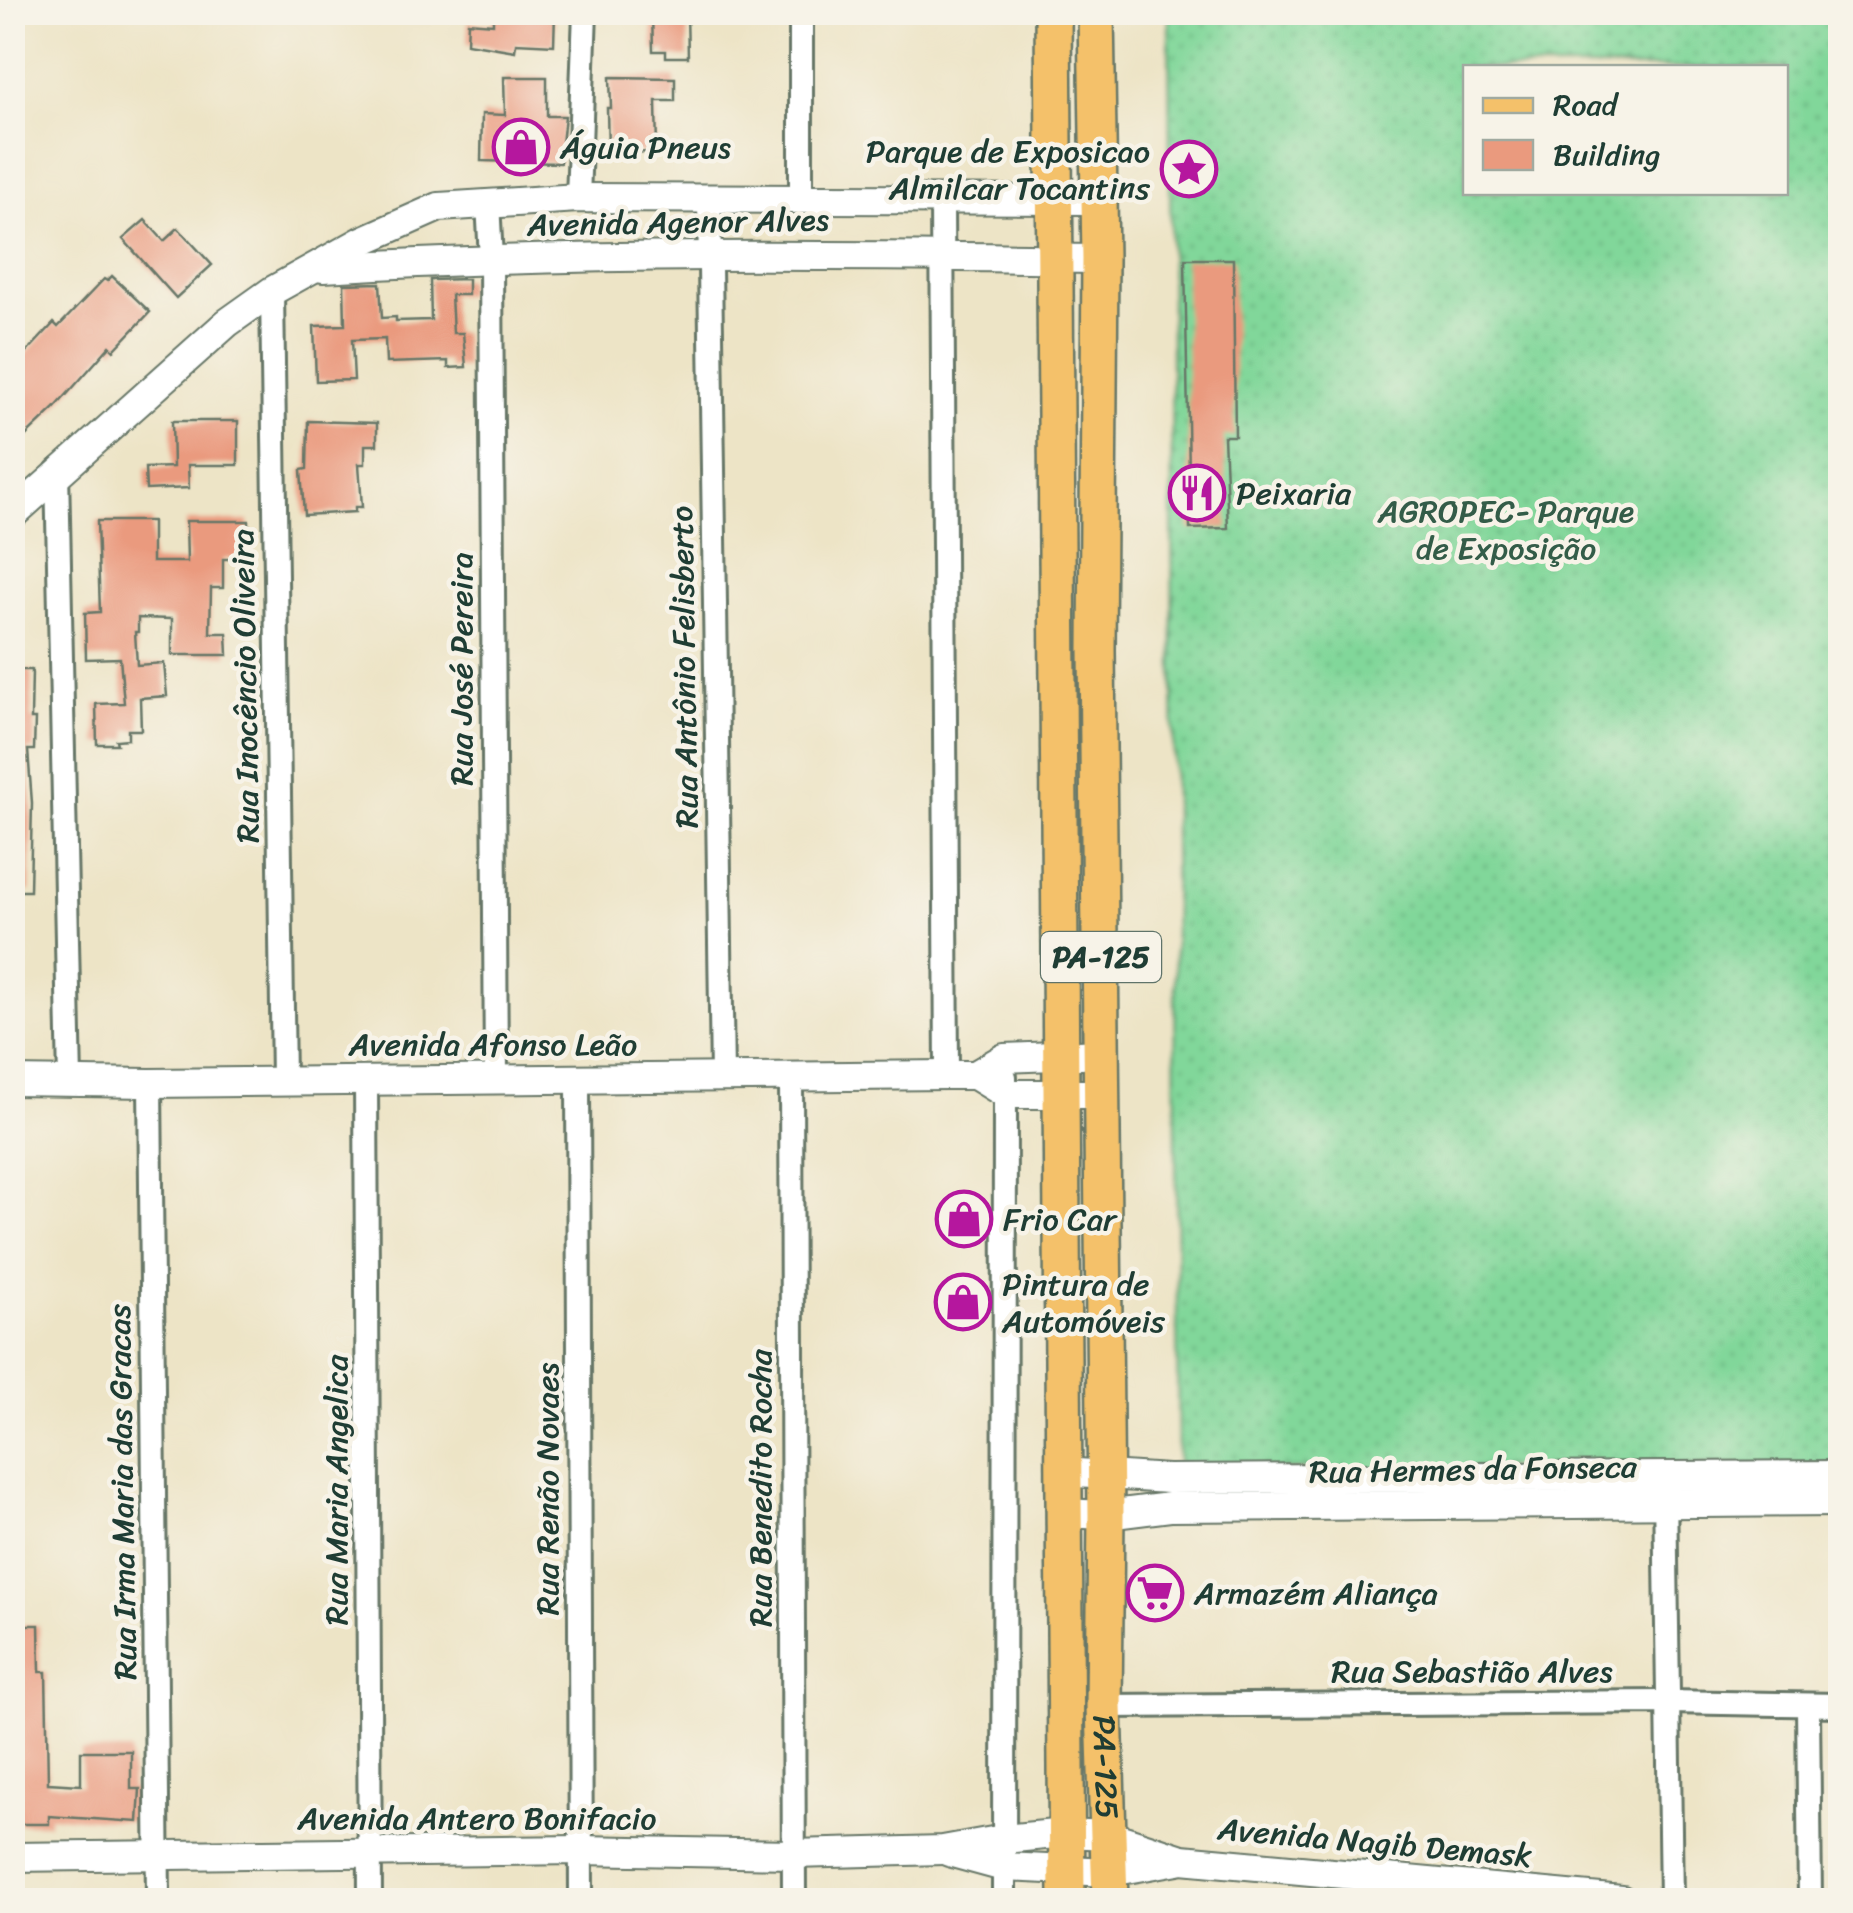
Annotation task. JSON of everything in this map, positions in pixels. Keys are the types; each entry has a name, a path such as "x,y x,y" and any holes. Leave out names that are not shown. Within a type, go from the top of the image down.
{"main road":[{"name":"PA-125","path":"1053,12 1067,1885"},
{"name":"PA-125","path":"1096,12 1104,1706 1110,1886"},
{"path":"1056,650 1097,649"},
{"path":"1060,878 1100,879"}],"street":[{"path":"578,198 585,12"},
{"path":"800,200 801,12"},
{"path":"12,515 227,323 272,291 362,241 439,207 578,198 1098,200"},
{"name":"Rua Antônio Felisberto","path":"708,199 712,256 722,1077"},
{"path":"942,199 961,1075"},
{"name":"Rua José Pereira","path":"488,202 496,1078"},
{"name":"Avenida Agenor Alves","path":"317,268 491,259 712,256 1100,259"},
{"name":"Rua Inocêncio Oliveira","path":"272,291 283,1080"},
{"path":"58,471 70,1082"},
{"path":"961,1075 1004,1058 1102,1054"},
{"path":"1004,1058 1004,1900"},
{"path":"961,1075 1006,1094 1103,1094"},
{"name":"Avenida Afonso Leão","path":"12,1081 961,1075"},
{"name":"Rua Benedito Rocha","path":"791,1076 794,1900"},
{"name":"Rua Renão Novaes","path":"578,1078 580,1900"},
{"name":"Rua Maria Angelica","path":"366,1080 370,1900"},
{"name":"Rua Irma Maria das Gracas","path":"150,1083 158,1900"},
{"path":"1062,1472 1168,1479 1665,1489 1840,1475"},
{"path":"1665,1489 1670,1900"},
{"name":"Rua Hermes da Fonseca","path":"1062,1513 1106,1515 1170,1507 1665,1489 1840,1502"},
{"name":"Rua Sebastião Alves","path":"1104,1706 1668,1702 1840,1705"},
{"path":"1808,1705 1810,1900"},
{"name":"Avenida Antero Bonifacio","path":"12,1857 580,1850 1004,1853 1065,1834"},
{"name":"Avenida Nagib Demask","path":"1065,1834 1109,1835 1182,1859 1622,1900"},
{"name":"Avenida Antero Bonifacio","path":"1004,1853 1067,1885"},
{"name":"Avenida Nagib Demask","path":"1067,1885 1110,1886 1182,1859"}],"green space":[{"name":"AGROPEC- Parque de Exposição","path":"1169,13 1840,13 1840,1464 1178,1470"}],"building":[{"path":"493,12 555,12 554,45 516,43 515,51 467,43 468,22 493,24"},
{"path":"652,12 687,12 688,57 666,57 666,51 653,51"},
{"name":"Águia Pneus","path":"504,77 547,77 547,116 565,116 560,163 481,161 482,114 505,115"},
{"path":"610,77 675,78 675,101 656,101 657,152 608,153"},
{"path":"145,220 164,241 178,228 212,265 176,298 123,239"},
{"path":"1185,259 1233,259 1235,436 1224,436 1228,528 1190,529"},
{"path":"112,276 150,312 114,350 110,346 12,449 12,368 54,323 58,327 104,279"},
{"path":"468,279 468,295 451,295 453,333 463,333 466,367 448,368 448,361 386,363 385,339 352,340 354,380 316,381 314,326 345,325 344,284 380,283 382,318 431,320 430,280"},
{"path":"172,421 238,421 238,465 188,465 189,488 146,490 145,468 173,467"},
{"path":"308,421 377,423 377,445 365,445 365,464 359,464 362,507 355,507 355,512 304,515 301,470 307,469"},
{"path":"97,521 152,521 152,562 187,562 186,521 249,521 249,559 223,559 223,588 211,588 210,633 227,633 228,655 172,655 172,619 138,618 137,665 164,663 167,696 140,698 141,730 128,730 128,739 116,740 117,744 97,744 96,704 124,703 120,658 86,659 85,613 100,612"},
{"path":"12,670 32,670 31,719 35,719 34,750 28,750 32,803 30,891 12,891"},
{"path":"12,1625 39,1625 40,1672 46,1672 48,1783 81,1785 81,1751 131,1751 131,1789 140,1789 138,1822 49,1816 49,1824 14,1824"}],"place":[{"name":"Águia Pneus","path":"521,147"},
{"name":"Parque de Exposicao Almilcar Tocantins","path":"1189,169"},
{"name":"Peixaria","path":"1197,493"},
{"name":"Frio Car","path":"964,1219"},
{"name":"Pintura de Automóveis","path":"963,1302"},
{"name":"Armazém Aliança","path":"1155,1593"}]}
